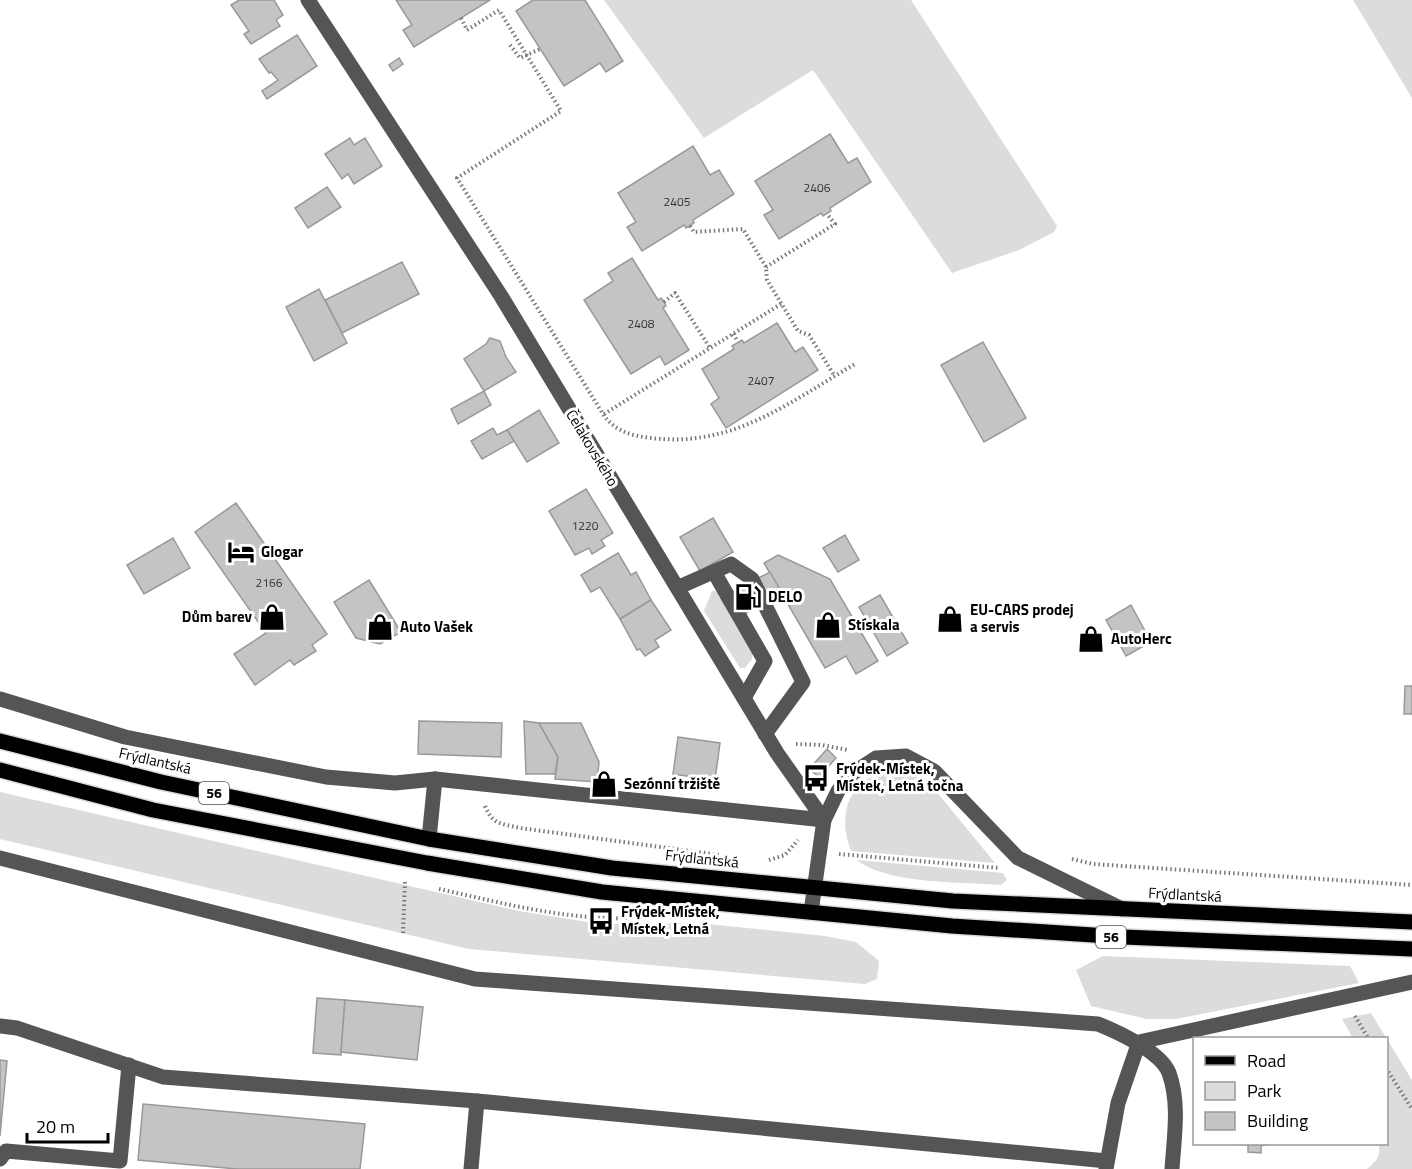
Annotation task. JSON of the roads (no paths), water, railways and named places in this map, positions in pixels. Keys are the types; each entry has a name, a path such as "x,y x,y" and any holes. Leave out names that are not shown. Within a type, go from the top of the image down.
{"main road":[{"name":"Frýdlantská","path":"0,741 161,782 429,839 612,868 953,901 1412,922"},
{"name":"56","path":"0,770 153,810 428,863 602,892 952,926 1124,938 1412,949"}],"street":[{"name":"Čelakovského","path":"308,0 501,296 679,587 765,734 824,820"},
{"path":"679,587 731,564 752,579 803,682 765,734"},
{"path":"714,572 765,661 744,698"},
{"path":"0,699 125,738 326,777 395,783 435,779 824,820"},
{"path":"811,912 824,820 838,791 854,773 876,758 906,756 934,771 1018,858 1125,910"},
{"path":"429,839 435,779"},
{"path":"0,858 475,979 1098,1023 1138,1042 1169,1071 1176,1118 1172,1169"},
{"path":"1138,1042 1412,982"},
{"path":"0,1026 17,1028 164,1077 477,1101 1107,1165 1118,1103 1138,1042"},
{"path":"0,1159 6,1151 120,1161 129,1065"},
{"path":"471,1169 477,1101"}],"place":[{"name":"Glogar","path":"241,552"},
{"name":"DELO","path":"748,597"},
{"name":"Dům barev","path":"272,617"},
{"name":"EU-CARS prodej a servis","path":"950,619"},
{"name":"Stískala","path":"828,625"},
{"name":"Auto Vašek","path":"380,627"},
{"name":"AutoHerc","path":"1091,639"},
{"name":"Frýdek-Místek, Místek, Letná točna","path":"816,778"},
{"name":"Sezónní tržiště","path":"604,784"},
{"name":"Frýdek-Místek, Místek, Letná","path":"601,921"}]}
